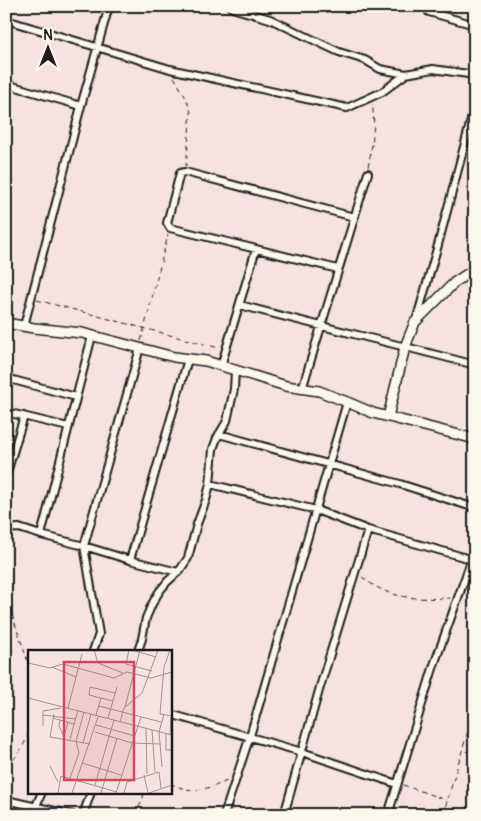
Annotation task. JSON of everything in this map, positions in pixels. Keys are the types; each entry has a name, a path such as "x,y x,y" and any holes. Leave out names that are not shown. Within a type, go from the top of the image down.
{"main road":[{"path":"388,417 405,347 415,322 455,282 475,269"},
{"path":"6,323 92,336 174,357 206,361 286,386 319,392 373,413 475,439"}],"street":[{"path":"24,326 109,6"},
{"path":"232,6 232,8 270,19 339,52 365,60 380,69 406,74 433,69 475,75"},
{"path":"430,6 428,12 475,25"},
{"path":"6,20 170,68 347,108 382,92 406,74"},
{"path":"6,84 81,106"},
{"path":"415,322 438,245 475,105"},
{"path":"338,269 170,228 167,222 180,173 185,172 354,217"},
{"path":"302,389 368,173"},
{"path":"221,366 256,249"},
{"path":"240,305 475,366"},
{"path":"41,535 92,336"},
{"path":"93,650 99,634 84,546 140,348"},
{"path":"130,560 188,358"},
{"path":"138,650 146,618 152,604 159,592 188,558 210,484 214,449 226,421 234,389 235,371"},
{"path":"6,378 76,397"},
{"path":"224,815 250,736 347,402"},
{"path":"6,412 68,427"},
{"path":"6,476 24,416"},
{"path":"219,434 400,484 475,508"},
{"path":"210,484 316,510 368,530 473,560"},
{"path":"6,529 19,528 178,572"},
{"path":"284,815 320,687 368,530"},
{"path":"388,815 434,665 475,550"},
{"path":"171,714 302,752 397,784"},
{"path":"36,806 41,794"},
{"path":"83,815 89,794"},
{"path":"6,800 73,815"}],"path":[{"path":"170,68 192,112 185,172"},
{"path":"368,173 374,114 371,97"},
{"path":"140,348 170,228"},
{"path":"31,299 226,350"},
{"path":"356,571 380,589 394,595 458,598"},
{"path":"6,597 28,662"},
{"path":"443,815 475,707"},
{"path":"6,766 21,751 28,735"},
{"path":"171,784 196,790 218,785 236,778"},
{"path":"397,784 447,801"},
{"path":"136,815 144,794"}]}
